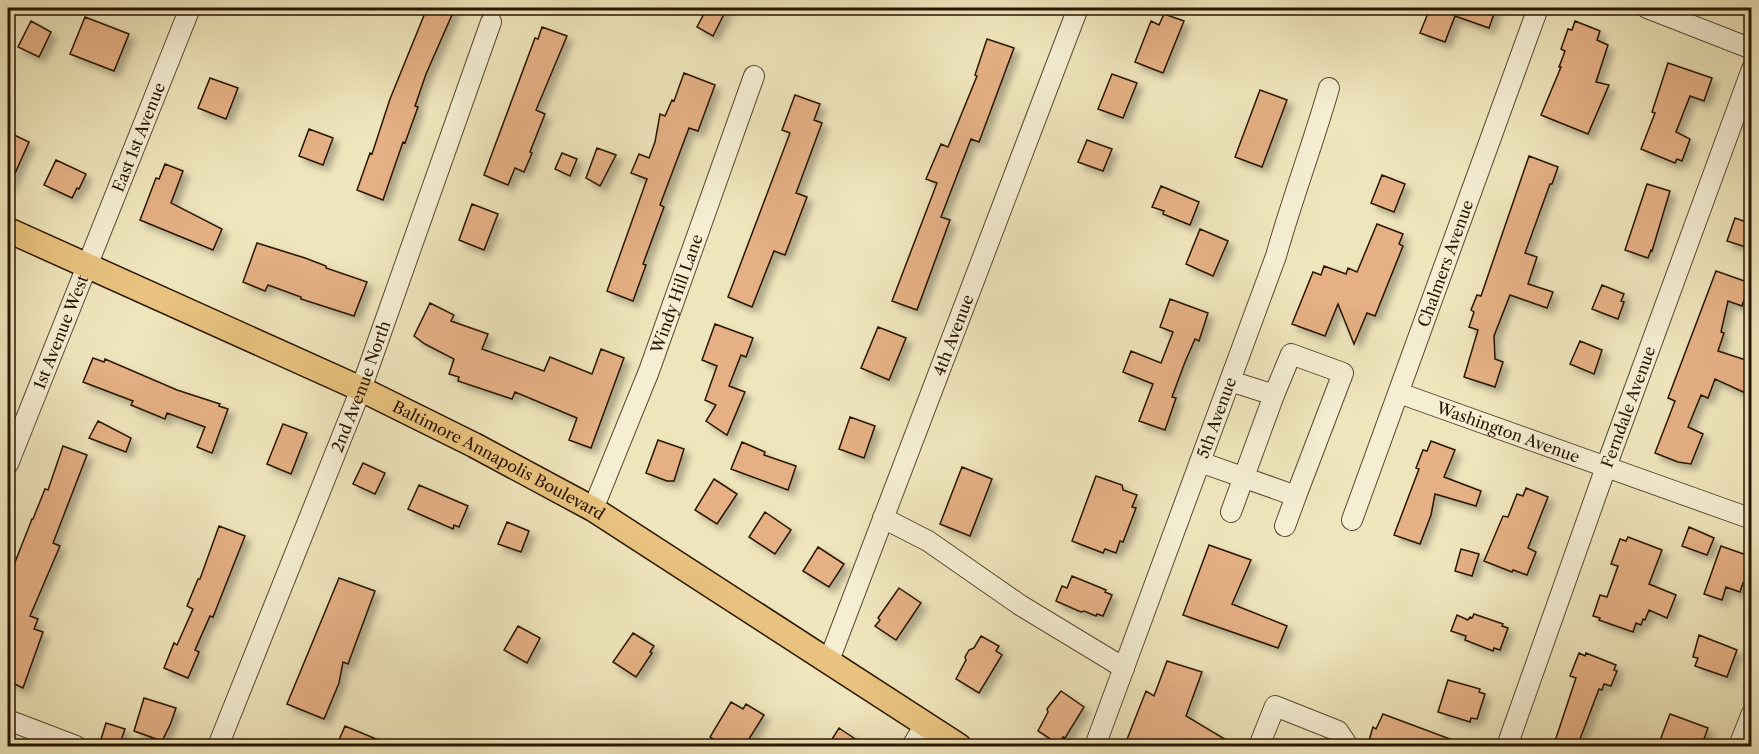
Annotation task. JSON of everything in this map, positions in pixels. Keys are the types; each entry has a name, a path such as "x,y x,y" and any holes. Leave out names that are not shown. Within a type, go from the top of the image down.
{"main road":[{"name":"Baltimore Annapolis Boulevard","path":"8,230 361,389 474,445 593,509 959,747"}],"street":[{"name":"East 1st Avenue","path":"87,266 190,8"},
{"name":"4th Avenue","path":"828,663 1078,8"},
{"name":"Chalmers Avenue","path":"1352,520 1538,8"},
{"path":"1647,8 1752,49"},
{"name":"2nd Avenue North","path":"218,747 361,389 490,22"},
{"name":"Ferndale Avenue","path":"1508,747 1606,467 1752,69"},
{"name":"Windy Hill Lane","path":"593,509 649,370 754,76"},
{"name":"5th Avenue","path":"1095,747 1276,256 1292,199 1315,136 1329,88"},
{"name":"1st Avenue West","path":"8,464 87,266"},
{"path":"1231,512 1274,395 1292,354 1344,373 1284,526"},
{"path":"1230,381 1274,395"},
{"name":"Washington Avenue","path":"1399,393 1752,519"},
{"path":"1200,462 1296,496"},
{"path":"883,518 928,541 1030,611 1124,668"},
{"path":"1259,747 1275,706 1338,731 1348,747"},
{"path":"1739,747 1752,713"},
{"path":"8,720 76,747"},
{"path":"912,747 925,725"}],"building":[{"path":"427,8 455,8 426,74 415,106 418,107 383,200 357,190 370,153 372,154 390,99"},
{"path":"707,8 727,8 713,36 697,27"},
{"path":"1430,8 1496,8 1489,28 1455,16 1445,42 1420,33"},
{"path":"1164,14 1184,21 1163,73 1135,62 1151,21 1159,25"},
{"path":"85,17 129,34 114,71 70,54"},
{"path":"31,21 51,32 39,57 18,47"},
{"path":"1575,21 1600,31 1597,40 1608,45 1596,82 1609,85 1588,134 1541,115 1561,67 1559,67 1565,51 1561,49 1568,29 1572,30"},
{"path":"542,27 567,36 536,110 545,114 530,152 532,153 524,172 515,168 508,185 484,175 535,38 538,39"},
{"path":"987,39 1014,48 979,142 971,139 941,217 950,220 917,310 892,301 937,183 926,179 941,144 948,147 977,76 975,75"},
{"path":"1668,63 1712,78 1704,101 1690,96 1676,132 1690,139 1682,161 1677,159 1675,163 1641,149 1655,113 1652,112"},
{"path":"684,73 715,85 698,131 689,128 660,205 664,207 643,264 646,265 633,301 607,291 647,179 631,173 639,154 649,158 655,142 660,114 665,116 672,100 674,101"},
{"path":"1112,74 1137,83 1123,118 1098,109"},
{"path":"210,78 238,88 226,119 198,108"},
{"path":"1260,90 1287,100 1262,167 1235,157"},
{"path":"795,95 820,104 814,120 822,123 796,193 807,197 785,255 774,251 752,307 728,297 790,133 782,130"},
{"path":"309,129 333,138 323,165 299,156"},
{"path":"8,132 29,142 8,189"},
{"path":"1087,140 1112,149 1103,171 1078,162"},
{"path":"597,148 616,155 600,186 586,178"},
{"path":"562,153 577,159 570,176 555,169"},
{"path":"1529,156 1558,167 1525,253 1537,257 1528,284 1553,292 1547,308 1510,295 1494,336 1495,359 1503,362 1495,387 1464,377 1478,330 1469,327 1474,312 1471,310 1477,295 1481,296"},
{"path":"56,160 86,174 72,198 44,185"},
{"path":"165,164 183,171 171,203 222,229 213,250 140,220 156,178 159,179"},
{"path":"1382,175 1405,184 1394,212 1371,203"},
{"path":"1647,184 1670,191 1648,258 1625,250"},
{"path":"1161,186 1199,202 1190,225 1152,207"},
{"path":"472,204 498,214 484,250 459,240"},
{"path":"1735,218 1752,224 1752,249 1727,241"},
{"path":"1377,224 1403,234 1399,244 1403,246 1375,316 1367,313 1354,344 1338,304 1325,336 1292,324 1313,272 1321,275 1324,266 1346,274 1348,268 1357,272"},
{"path":"1200,229 1228,241 1213,276 1186,264"},
{"path":"257,243 305,258 367,282 354,316 301,299 301,297 268,285 265,291 243,282"},
{"path":"1716,271 1750,283 1742,306 1728,301 1721,332 1724,333 1718,351 1752,362 1752,396 1715,379 1708,398 1701,395 1688,427 1703,434 1691,464 1678,462 1655,453 1675,401 1668,398"},
{"path":"1602,285 1624,294 1621,301 1624,302 1618,319 1592,309"},
{"path":"1170,299 1208,313 1199,341 1195,339 1172,397 1176,398 1165,430 1139,421 1153,384 1123,372 1131,351 1161,363 1173,332 1160,327"},
{"path":"430,303 454,315 451,321 488,334 482,349 544,371 550,357 592,374 601,349 624,358 591,448 569,440 577,418 515,392 512,399 458,381 459,377 449,374 454,359 414,336"},
{"path":"715,324 753,338 746,357 741,355 729,386 745,392 727,435 706,421 716,405 705,400 717,366 702,360"},
{"path":"878,327 906,338 889,380 861,368"},
{"path":"1580,341 1602,350 1594,374 1570,364"},
{"path":"93,358 104,362 105,359 228,409 212,453 197,447 205,427 167,413 165,419 131,405 133,401 83,382"},
{"path":"850,417 875,426 864,458 839,449"},
{"path":"98,421 131,438 126,452 89,438"},
{"path":"283,424 307,433 291,474 267,464"},
{"path":"658,440 684,449 674,481 667,481 646,473"},
{"path":"1431,441 1455,450 1444,477 1481,491 1476,506 1435,494 1431,515 1420,544 1394,535 1419,469 1416,468 1423,450 1427,451"},
{"path":"742,442 765,452 764,455 796,466 788,490 731,469"},
{"path":"63,446 87,455 53,543 60,546 30,616 38,619 34,629 43,632 23,688 8,681 8,580 45,489 48,490"},
{"path":"363,463 385,473 375,494 353,484"},
{"path":"962,467 992,479 970,536 940,524"},
{"path":"1096,476 1122,485 1123,490 1137,495 1132,507 1136,508 1123,542 1120,541 1116,553 1105,549 1103,553 1072,541"},
{"path":"714,479 737,494 717,524 695,510"},
{"path":"419,485 468,506 459,527 454,525 453,529 408,509"},
{"path":"1526,488 1548,497 1528,548 1536,552 1527,575 1484,561 1503,516 1508,517 1517,494 1523,496"},
{"path":"765,512 791,530 775,554 749,537"},
{"path":"507,522 529,531 521,552 498,544"},
{"path":"219,526 245,536 213,617 210,616 195,650 199,652 188,678 164,668 174,643 177,645 193,609 187,606 198,579 200,579"},
{"path":"1689,527 1714,538 1707,555 1682,546"},
{"path":"1628,537 1662,550 1649,584 1676,595 1667,618 1649,610 1641,625 1636,623 1633,632 1593,616 1600,595 1607,597 1618,566 1611,564 1620,539 1626,541"},
{"path":"1209,545 1251,560 1232,604 1287,626 1278,648 1183,615"},
{"path":"1721,546 1752,557 1752,586 1743,583 1740,592 1726,587 1722,600 1704,594"},
{"path":"818,547 844,564 829,587 803,571"},
{"path":"1461,549 1479,554 1472,576 1455,571"},
{"path":"1072,576 1106,590 1105,592 1112,595 1103,616 1081,612 1056,601 1062,586 1067,588"},
{"path":"339,578 375,591 348,664 343,662 339,683 324,719 287,704"},
{"path":"899,588 921,603 896,640 875,626"},
{"path":"1474,614 1508,628 1500,650 1494,648 1493,651 1465,640 1466,636 1451,631 1457,615 1468,620"},
{"path":"518,626 540,638 527,663 504,650"},
{"path":"633,633 654,646 636,677 613,662"},
{"path":"1699,635 1737,650 1727,677 1695,666 1698,658 1693,657"},
{"path":"981,636 999,646 996,651 1002,655 979,693 956,679 969,650 974,648"},
{"path":"1579,653 1585,656 1586,653 1616,665 1614,670 1617,671 1611,686 1604,684 1602,690 1599,689 1577,747 1553,747 1576,678 1570,676"},
{"path":"1167,661 1202,672 1186,716 1238,747 1124,747 1146,691 1154,696"},
{"path":"1448,680 1480,689 1479,692 1485,694 1477,719 1471,718 1470,722 1438,712"},
{"path":"1061,691 1084,707 1065,738 1063,737 1058,744 1038,731 1048,712 1047,709"},
{"path":"144,698 176,708 162,741 134,731"},
{"path":"731,702 743,709 746,704 764,715 744,747 726,747 710,737"},
{"path":"1383,714 1466,745 1466,747 1367,747 1373,727 1376,729"},
{"path":"1670,714 1708,728 1701,747 1669,747 1659,743"},
{"path":"106,723 125,729 119,746 101,739"},
{"path":"345,726 393,746 393,747 336,747"},
{"path":"839,728 867,747 827,747"}]}
